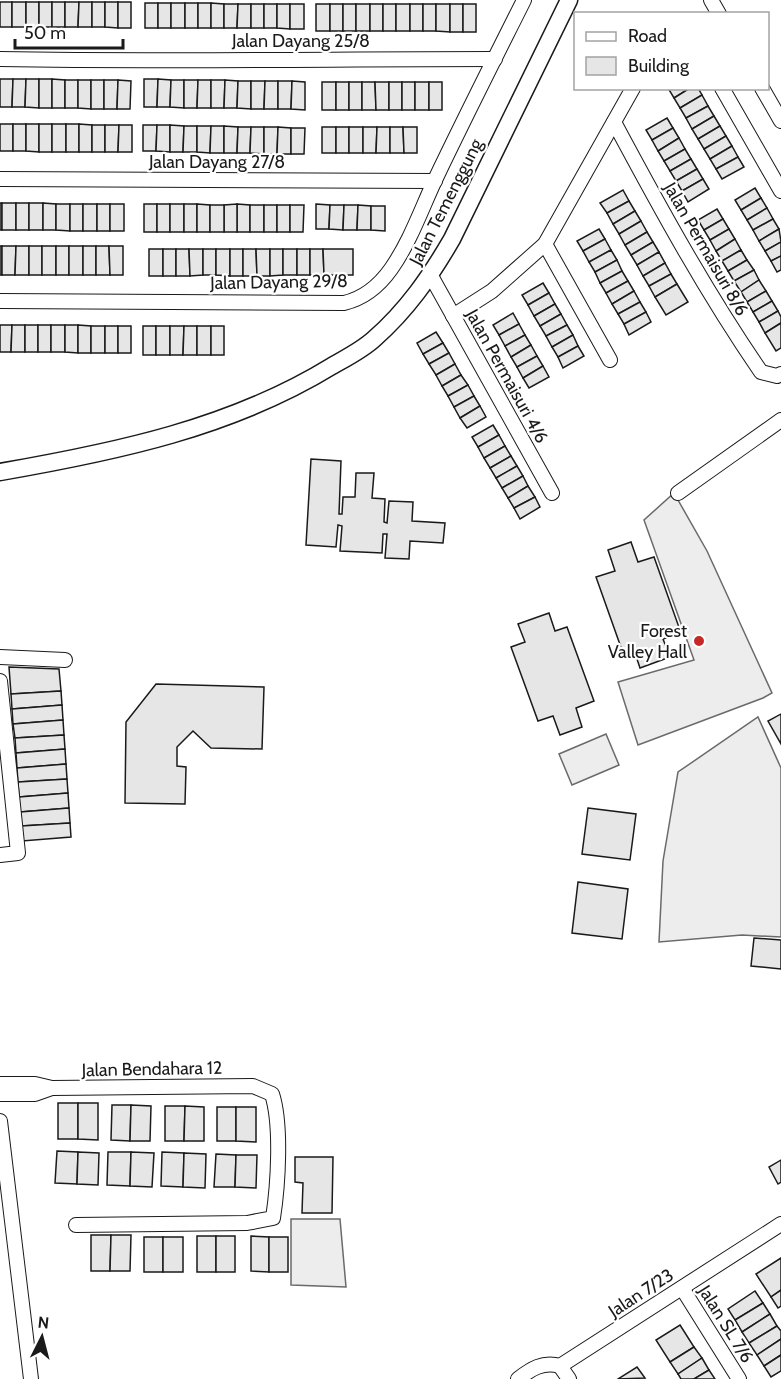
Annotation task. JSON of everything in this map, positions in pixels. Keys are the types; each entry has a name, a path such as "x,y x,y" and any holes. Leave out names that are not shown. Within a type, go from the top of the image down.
{"street":[{"name":"Jalan Dayang 29/8","path":"0,302 344,303 363,297 390,271 407,244 435,181 524,0"},
{"name":"Jalan Temenggung","path":"0,472 76,459 152,441 234,415 303,384 372,341 407,308 431,276 452,239 569,0"},
{"name":"Jalan Dayang 25/8","path":"0,59 137,61 495,59"},
{"path":"453,316 492,291 544,244 632,90"},
{"path":"723,90 781,191"},
{"path":"763,90 781,121"},
{"name":"Jalan Permaisuri 8/6","path":"614,122 713,301 761,372 777,376 781,374"},
{"name":"Jalan Dayang 27/8","path":"0,179 435,181"},
{"path":"544,244 610,360"},
{"name":"Jalan Permaisuri 4/6","path":"431,276 552,493"},
{"path":"678,493 781,420"},
{"path":"0,657 65,660"},
{"path":"0,681 18,853 0,855"},
{"name":"Jalan Bendahara 12","path":"0,1084 35,1084 52,1088 253,1086 272,1094 277,1108 277,1194 273,1218 247,1223 76,1225"},
{"name":"Jalan Bendahara 12","path":"0,1094 35,1094 52,1088"},
{"path":"0,1121 31,1379"},
{"name":"Jalan 7/23","path":"518,1379 528,1371 548,1363 560,1366 781,1224"},
{"name":"Jalan SL 7/6","path":"682,1288 739,1379"},
{"path":"560,1366 569,1379"}],"shaded area":[{"path":"674,493 707,551 772,693 638,745 618,682 694,660 644,520"},
{"path":"758,717 781,768 781,937 742,935 659,942 663,861 678,772"},
{"path":"606,734 619,765 572,785 559,754"},
{"path":"291,1219 340,1219 346,1287 291,1285"}],"building":[{"path":"0,2 12,2 12,27 0,27"},
{"path":"12,2 26,2 26,27 12,27"},
{"path":"26,2 39,2 39,27 26,27"},
{"path":"39,2 52,2 52,27 39,27"},
{"path":"52,2 65,2 65,27 52,27"},
{"path":"65,2 79,2 78,27 65,27"},
{"path":"79,2 92,2 92,27 78,27"},
{"path":"92,2 105,2 105,27 92,27"},
{"path":"105,2 118,2 118,28 105,27"},
{"path":"118,2 131,2 131,28 118,28"},
{"path":"145,3 158,3 158,28 145,28"},
{"path":"158,3 171,3 171,28 158,28"},
{"path":"171,3 185,3 185,28 171,28"},
{"path":"185,3 198,3 198,28 185,28"},
{"path":"198,3 211,3 211,28 198,28"},
{"path":"211,3 224,4 224,28 211,28"},
{"path":"224,4 238,4 237,28 224,28"},
{"path":"238,4 251,4 251,28 237,28"},
{"path":"251,4 264,4 264,28 251,28"},
{"path":"264,4 277,4 277,28 264,28"},
{"path":"277,4 290,4 290,29 277,28"},
{"path":"290,4 304,4 304,29 290,29"},
{"path":"316,4 330,4 330,31 316,31"},
{"path":"330,4 343,4 343,31 330,31"},
{"path":"343,4 356,4 356,31 343,31"},
{"path":"356,4 370,4 370,31 356,31"},
{"path":"370,4 383,4 383,31 370,31"},
{"path":"383,4 396,4 396,31 383,31"},
{"path":"396,4 410,4 410,31 396,31"},
{"path":"410,4 423,4 423,31 410,31"},
{"path":"423,4 436,4 436,31 423,31"},
{"path":"436,4 450,4 450,32 436,31"},
{"path":"450,4 463,4 463,32 450,32"},
{"path":"463,4 476,4 476,32 463,32"},
{"path":"0,79 13,79 12,107 0,107"},
{"path":"13,79 26,79 25,107 12,107"},
{"path":"26,79 39,79 39,108 25,107"},
{"path":"39,79 52,79 52,108 39,108"},
{"path":"52,79 65,80 65,108 52,108"},
{"path":"144,79 158,79 157,107 144,107"},
{"path":"158,79 171,80 170,107 157,107"},
{"path":"65,80 78,80 78,108 65,108"},
{"path":"78,80 91,80 91,109 78,108"},
{"path":"91,80 104,80 104,109 91,109"},
{"path":"104,80 118,80 117,109 104,109"},
{"path":"118,80 131,81 130,109 117,109"},
{"path":"171,80 184,80 184,108 170,107"},
{"path":"184,80 198,80 197,108 184,108"},
{"path":"198,80 211,80 211,108 197,108"},
{"path":"211,80 225,80 224,108 211,108"},
{"path":"225,80 238,81 237,108 224,108"},
{"path":"238,81 251,81 251,109 237,108"},
{"path":"251,81 265,81 264,109 251,109"},
{"path":"265,81 278,81 278,109 264,109"},
{"path":"278,81 292,81 291,109 278,109"},
{"path":"292,81 305,82 305,110 291,109"},
{"path":"322,82 336,82 336,110 322,110"},
{"path":"336,82 349,82 349,110 336,110"},
{"path":"349,82 362,82 362,110 349,110"},
{"path":"362,82 375,82 376,110 362,110"},
{"path":"375,82 389,82 389,110 376,110"},
{"path":"389,82 402,82 402,110 389,110"},
{"path":"402,82 415,82 415,110 402,110"},
{"path":"415,82 429,82 429,110 415,110"},
{"path":"429,82 442,82 442,110 429,110"},
{"path":"669,90 687,90 674,98"},
{"path":"687,90 699,90 702,95 680,108 674,98"},
{"path":"702,95 708,106 686,118 680,108"},
{"path":"708,106 714,116 692,129 686,118"},
{"path":"714,116 720,126 698,139 692,129"},
{"path":"667,118 673,128 652,140 646,130"},
{"path":"0,124 13,124 13,151 0,151"},
{"path":"13,124 26,124 26,151 13,151"},
{"path":"26,124 39,124 39,152 26,151"},
{"path":"39,124 52,124 52,152 39,152"},
{"path":"52,124 66,124 66,152 52,152"},
{"path":"66,124 79,124 79,152 66,152"},
{"path":"79,124 92,125 92,152 79,152"},
{"path":"92,125 105,125 105,152 92,152"},
{"path":"105,125 119,125 118,152 105,152"},
{"path":"119,125 132,125 132,152 118,152"},
{"path":"143,125 157,125 156,151 143,151"},
{"path":"157,125 170,125 170,152 156,151"},
{"path":"170,125 184,126 183,152 170,152"},
{"path":"184,126 197,126 197,152 183,152"},
{"path":"197,126 211,126 210,153 197,152"},
{"path":"211,126 224,126 224,153 210,153"},
{"path":"224,126 238,127 237,153 224,153"},
{"path":"720,126 726,136 704,149 698,139"},
{"path":"238,127 251,127 250,153 237,153"},
{"path":"251,127 264,127 264,154 250,153"},
{"path":"264,127 278,127 277,154 264,154"},
{"path":"278,127 291,128 291,154 277,154"},
{"path":"322,127 336,127 336,153 322,153"},
{"path":"336,127 349,127 349,153 336,153"},
{"path":"349,127 363,127 363,153 349,153"},
{"path":"363,127 377,127 376,153 363,153"},
{"path":"377,127 390,127 390,153 376,153"},
{"path":"390,127 403,127 404,153 390,153"},
{"path":"403,127 417,127 417,153 404,153"},
{"path":"291,128 305,128 304,154 291,154"},
{"path":"673,128 679,138 658,151 652,140"},
{"path":"726,136 732,146 710,159 704,149"},
{"path":"679,138 685,149 664,161 658,151"},
{"path":"732,146 738,157 716,169 710,159"},
{"path":"685,149 691,159 670,171 664,161"},
{"path":"738,157 744,167 722,179 716,169"},
{"path":"691,159 697,169 676,181 670,171"},
{"path":"697,169 703,179 682,191 676,181"},
{"path":"703,179 709,189 688,202 682,191"},
{"path":"755,188 761,198 741,210 735,200"},
{"path":"623,190 629,201 607,213 600,203"},
{"path":"761,198 767,208 747,220 741,210"},
{"path":"629,201 635,211 613,224 607,213"},
{"path":"0,203 2,203 2,230 0,230"},
{"path":"2,203 16,203 16,230 2,230"},
{"path":"16,203 29,203 29,230 16,230"},
{"path":"29,203 43,203 43,230 29,230"},
{"path":"43,203 56,204 56,230 43,230"},
{"path":"56,204 70,204 70,231 56,230"},
{"path":"70,204 83,204 83,231 70,231"},
{"path":"83,204 97,204 97,231 83,231"},
{"path":"97,204 110,204 110,231 97,231"},
{"path":"110,204 124,204 124,231 110,231"},
{"path":"144,204 157,204 157,232 144,232"},
{"path":"157,204 170,204 170,232 157,232"},
{"path":"170,204 184,204 184,232 170,232"},
{"path":"184,204 197,204 197,232 184,232"},
{"path":"197,204 210,205 210,232 197,232"},
{"path":"237,204 250,205 250,232 237,232"},
{"path":"237,204 237,232 224,232 224,205"},
{"path":"316,204 330,205 329,229 316,229"},
{"path":"210,205 224,205 224,232 210,232"},
{"path":"250,205 264,205 264,232 250,232"},
{"path":"264,205 277,205 277,232 264,232"},
{"path":"277,205 290,205 290,232 277,232"},
{"path":"290,205 304,205 303,232 290,232"},
{"path":"330,205 344,205 343,230 329,229"},
{"path":"344,205 358,205 357,230 343,230"},
{"path":"358,205 371,206 371,230 357,230"},
{"path":"371,206 385,206 385,231 371,230"},
{"path":"767,208 773,219 753,230 747,220"},
{"path":"717,209 723,219 704,230 698,220"},
{"path":"635,211 641,221 619,234 613,224"},
{"path":"723,219 729,229 710,240 704,230"},
{"path":"773,219 779,229 759,241 753,230"},
{"path":"641,221 647,232 625,245 619,234"},
{"path":"599,229 605,239 583,251 577,241"},
{"path":"729,229 735,239 716,251 710,240"},
{"path":"779,229 781,242 765,251 759,241"},
{"path":"647,232 653,242 631,255 625,245"},
{"path":"605,239 611,250 589,262 583,251"},
{"path":"735,239 741,250 722,261 716,251"},
{"path":"653,242 659,252 637,265 631,255"},
{"path":"781,242 781,256 771,261 765,251"},
{"path":"0,246 2,246 2,275 0,275"},
{"path":"2,246 16,246 15,275 2,275"},
{"path":"16,246 29,246 29,275 15,275"},
{"path":"29,246 42,246 42,275 29,275"},
{"path":"42,246 56,246 56,275 42,275"},
{"path":"56,246 69,246 69,275 56,275"},
{"path":"69,246 83,246 83,275 69,275"},
{"path":"83,246 96,246 96,275 83,275"},
{"path":"96,246 109,246 110,275 96,275"},
{"path":"109,246 123,246 123,275 110,275"},
{"path":"149,249 163,249 163,276 149,276"},
{"path":"163,249 176,249 176,276 163,276"},
{"path":"176,249 189,249 190,276 176,276"},
{"path":"189,249 203,249 203,275 190,276"},
{"path":"203,249 216,249 216,275 203,275"},
{"path":"216,249 230,249 230,276 216,275"},
{"path":"230,249 243,249 243,276 230,276"},
{"path":"243,249 256,249 257,276 243,276"},
{"path":"256,249 270,249 270,276 257,276"},
{"path":"270,249 283,249 283,275 270,276"},
{"path":"283,249 297,249 297,275 283,275"},
{"path":"297,249 310,249 310,275 297,275"},
{"path":"310,249 323,249 324,275 310,275"},
{"path":"323,249 353,249 353,275 324,275"},
{"path":"611,250 617,260 595,272 589,262"},
{"path":"741,250 747,260 728,271 722,261"},
{"path":"659,252 665,263 643,276 637,265"},
{"path":"781,256 781,270 777,272 771,261"},
{"path":"617,260 622,271 600,283 595,272"},
{"path":"747,260 754,270 734,281 728,271"},
{"path":"665,263 671,274 649,286 643,276"},
{"path":"754,270 759,280 741,292 734,281"},
{"path":"622,271 628,281 606,293 600,283"},
{"path":"671,274 677,284 655,297 649,286"},
{"path":"759,280 766,291 747,302 741,292"},
{"path":"628,281 634,291 612,304 606,293"},
{"path":"543,283 549,293 528,305 522,295"},
{"path":"677,284 688,302 666,315 655,297"},
{"path":"634,291 640,302 618,314 612,304"},
{"path":"766,291 772,301 753,312 747,302"},
{"path":"549,293 555,304 534,316 528,305"},
{"path":"772,301 778,311 759,322 753,312"},
{"path":"640,302 646,312 624,324 618,314"},
{"path":"555,304 561,314 540,326 534,316"},
{"path":"778,311 781,323 765,333 759,322"},
{"path":"646,312 651,322 629,335 624,324"},
{"path":"513,313 519,324 499,335 493,325"},
{"path":"561,314 567,325 546,336 540,326"},
{"path":"781,323 781,348 776,351 765,333"},
{"path":"519,324 525,335 505,346 499,335"},
{"path":"0,325 12,325 11,352 0,352"},
{"path":"12,325 25,325 25,352 11,352"},
{"path":"25,325 38,325 38,352 25,352"},
{"path":"38,325 51,325 51,352 38,352"},
{"path":"51,325 65,325 65,352 51,352"},
{"path":"65,325 78,325 78,353 65,352"},
{"path":"78,325 91,326 91,353 78,353"},
{"path":"567,325 573,335 552,347 546,336"},
{"path":"91,326 105,326 105,353 91,353"},
{"path":"105,326 118,326 118,353 105,353"},
{"path":"118,326 131,326 131,353 118,353"},
{"path":"143,326 156,326 156,355 143,355"},
{"path":"156,326 170,326 170,355 156,355"},
{"path":"170,326 184,326 183,355 170,355"},
{"path":"184,326 197,326 197,355 183,355"},
{"path":"197,326 211,326 211,355 197,355"},
{"path":"211,326 224,326 224,355 211,355"},
{"path":"436,332 443,343 423,354 417,343"},
{"path":"525,335 531,345 511,357 505,346"},
{"path":"573,335 578,346 558,357 552,347"},
{"path":"443,343 449,353 429,364 423,354"},
{"path":"531,345 537,356 517,367 511,357"},
{"path":"578,346 584,356 563,368 558,357"},
{"path":"449,353 455,364 436,375 429,364"},
{"path":"537,356 543,366 523,378 517,367"},
{"path":"455,364 461,375 442,386 436,375"},
{"path":"543,366 549,377 529,388 523,378"},
{"path":"461,375 468,385 448,396 442,386"},
{"path":"468,385 474,396 454,407 448,396"},
{"path":"474,396 480,406 460,418 454,407"},
{"path":"480,406 486,417 467,428 460,418"},
{"path":"493,425 499,435 478,447 472,437"},
{"path":"499,435 505,446 484,458 478,447"},
{"path":"505,446 511,456 490,468 484,458"},
{"path":"511,456 517,466 496,478 490,468"},
{"path":"311,459 341,461 339,514 342,514 343,497 355,497 356,473 374,473 372,498 385,499 384,522 387,523 389,501 413,502 412,521 445,523 443,543 410,541 409,559 385,558 387,534 383,534 382,553 340,551 342,526 338,525 336,547 306,545"},
{"path":"517,466 523,476 502,488 496,478"},
{"path":"523,476 528,486 508,498 502,488"},
{"path":"528,486 535,497 514,508 508,498"},
{"path":"535,497 540,507 520,519 514,508"},
{"path":"631,542 638,562 654,557 681,633 663,639 670,657 640,668 634,650 623,653 596,577 615,571 608,550"},
{"path":"549,613 555,631 567,627 594,701 576,708 582,727 560,735 553,716 538,721 511,647 525,642 518,624"},
{"path":"9,667 59,669 61,691 11,694"},
{"path":"156,684 264,687 262,749 211,748 193,731 177,747 177,766 186,767 185,804 125,803 126,722"},
{"path":"61,691 62,705 12,709 11,694"},
{"path":"62,705 63,720 13,724 12,709"},
{"path":"781,714 781,744 768,721"},
{"path":"63,720 64,735 15,738 13,724"},
{"path":"64,735 65,749 16,753 15,738"},
{"path":"65,749 66,764 17,768 16,753"},
{"path":"66,764 67,779 18,782 17,768"},
{"path":"67,779 68,793 19,797 18,782"},
{"path":"68,793 69,808 20,812 19,797"},
{"path":"69,808 70,823 21,826 20,812"},
{"path":"588,808 636,814 630,860 582,854"},
{"path":"70,823 71,837 22,841 21,826"},
{"path":"578,882 628,889 622,939 572,933"},
{"path":"754,938 781,940 781,969 751,966"},
{"path":"58,1103 78,1103 78,1139 58,1139"},
{"path":"78,1103 98,1103 98,1140 78,1139"},
{"path":"112,1105 131,1105 130,1141 111,1140"},
{"path":"131,1105 151,1106 150,1141 130,1141"},
{"path":"165,1106 185,1106 184,1141 165,1141"},
{"path":"185,1106 204,1107 204,1141 184,1141"},
{"path":"217,1107 236,1107 236,1141 217,1141"},
{"path":"236,1107 256,1107 256,1142 236,1141"},
{"path":"57,1151 78,1152 77,1184 55,1183"},
{"path":"78,1152 99,1153 98,1185 77,1184"},
{"path":"108,1152 131,1152 130,1186 107,1185"},
{"path":"131,1152 154,1153 152,1187 130,1186"},
{"path":"162,1152 184,1153 183,1187 161,1186"},
{"path":"184,1153 206,1154 205,1188 183,1187"},
{"path":"216,1154 236,1155 235,1187 214,1187"},
{"path":"236,1155 257,1155 256,1188 235,1187"},
{"path":"295,1157 333,1157 332,1213 302,1213 303,1183 295,1182"},
{"path":"781,1160 781,1182 778,1184 769,1167"},
{"path":"91,1235 111,1235 110,1271 91,1271"},
{"path":"111,1235 131,1235 130,1271 110,1271"},
{"path":"197,1236 216,1236 216,1272 197,1272"},
{"path":"216,1236 235,1236 235,1272 216,1272"},
{"path":"251,1236 269,1237 269,1272 251,1271"},
{"path":"144,1237 163,1237 163,1272 144,1272"},
{"path":"163,1237 183,1237 183,1272 163,1272"},
{"path":"269,1237 288,1237 288,1272 269,1272"},
{"path":"781,1258 781,1290 771,1297 756,1274"},
{"path":"781,1290 781,1306 778,1308 771,1297"},
{"path":"755,1291 763,1303 735,1320 728,1309"},
{"path":"763,1303 770,1314 742,1332 735,1320"},
{"path":"770,1314 777,1326 749,1343 742,1332"},
{"path":"680,1325 694,1347 670,1362 656,1340"},
{"path":"777,1326 781,1331 781,1339 757,1355 749,1343"},
{"path":"781,1339 781,1355 764,1366 757,1355"},
{"path":"694,1347 702,1358 678,1374 670,1362"},
{"path":"781,1355 781,1371 771,1377 764,1366"},
{"path":"702,1358 709,1370 694,1379 681,1379 678,1374"},
{"path":"637,1367 645,1378 618,1379"},
{"path":"709,1370 715,1379 694,1379"}],"place":[{"name":"Forest Valley Hall","path":"699,641"}]}
